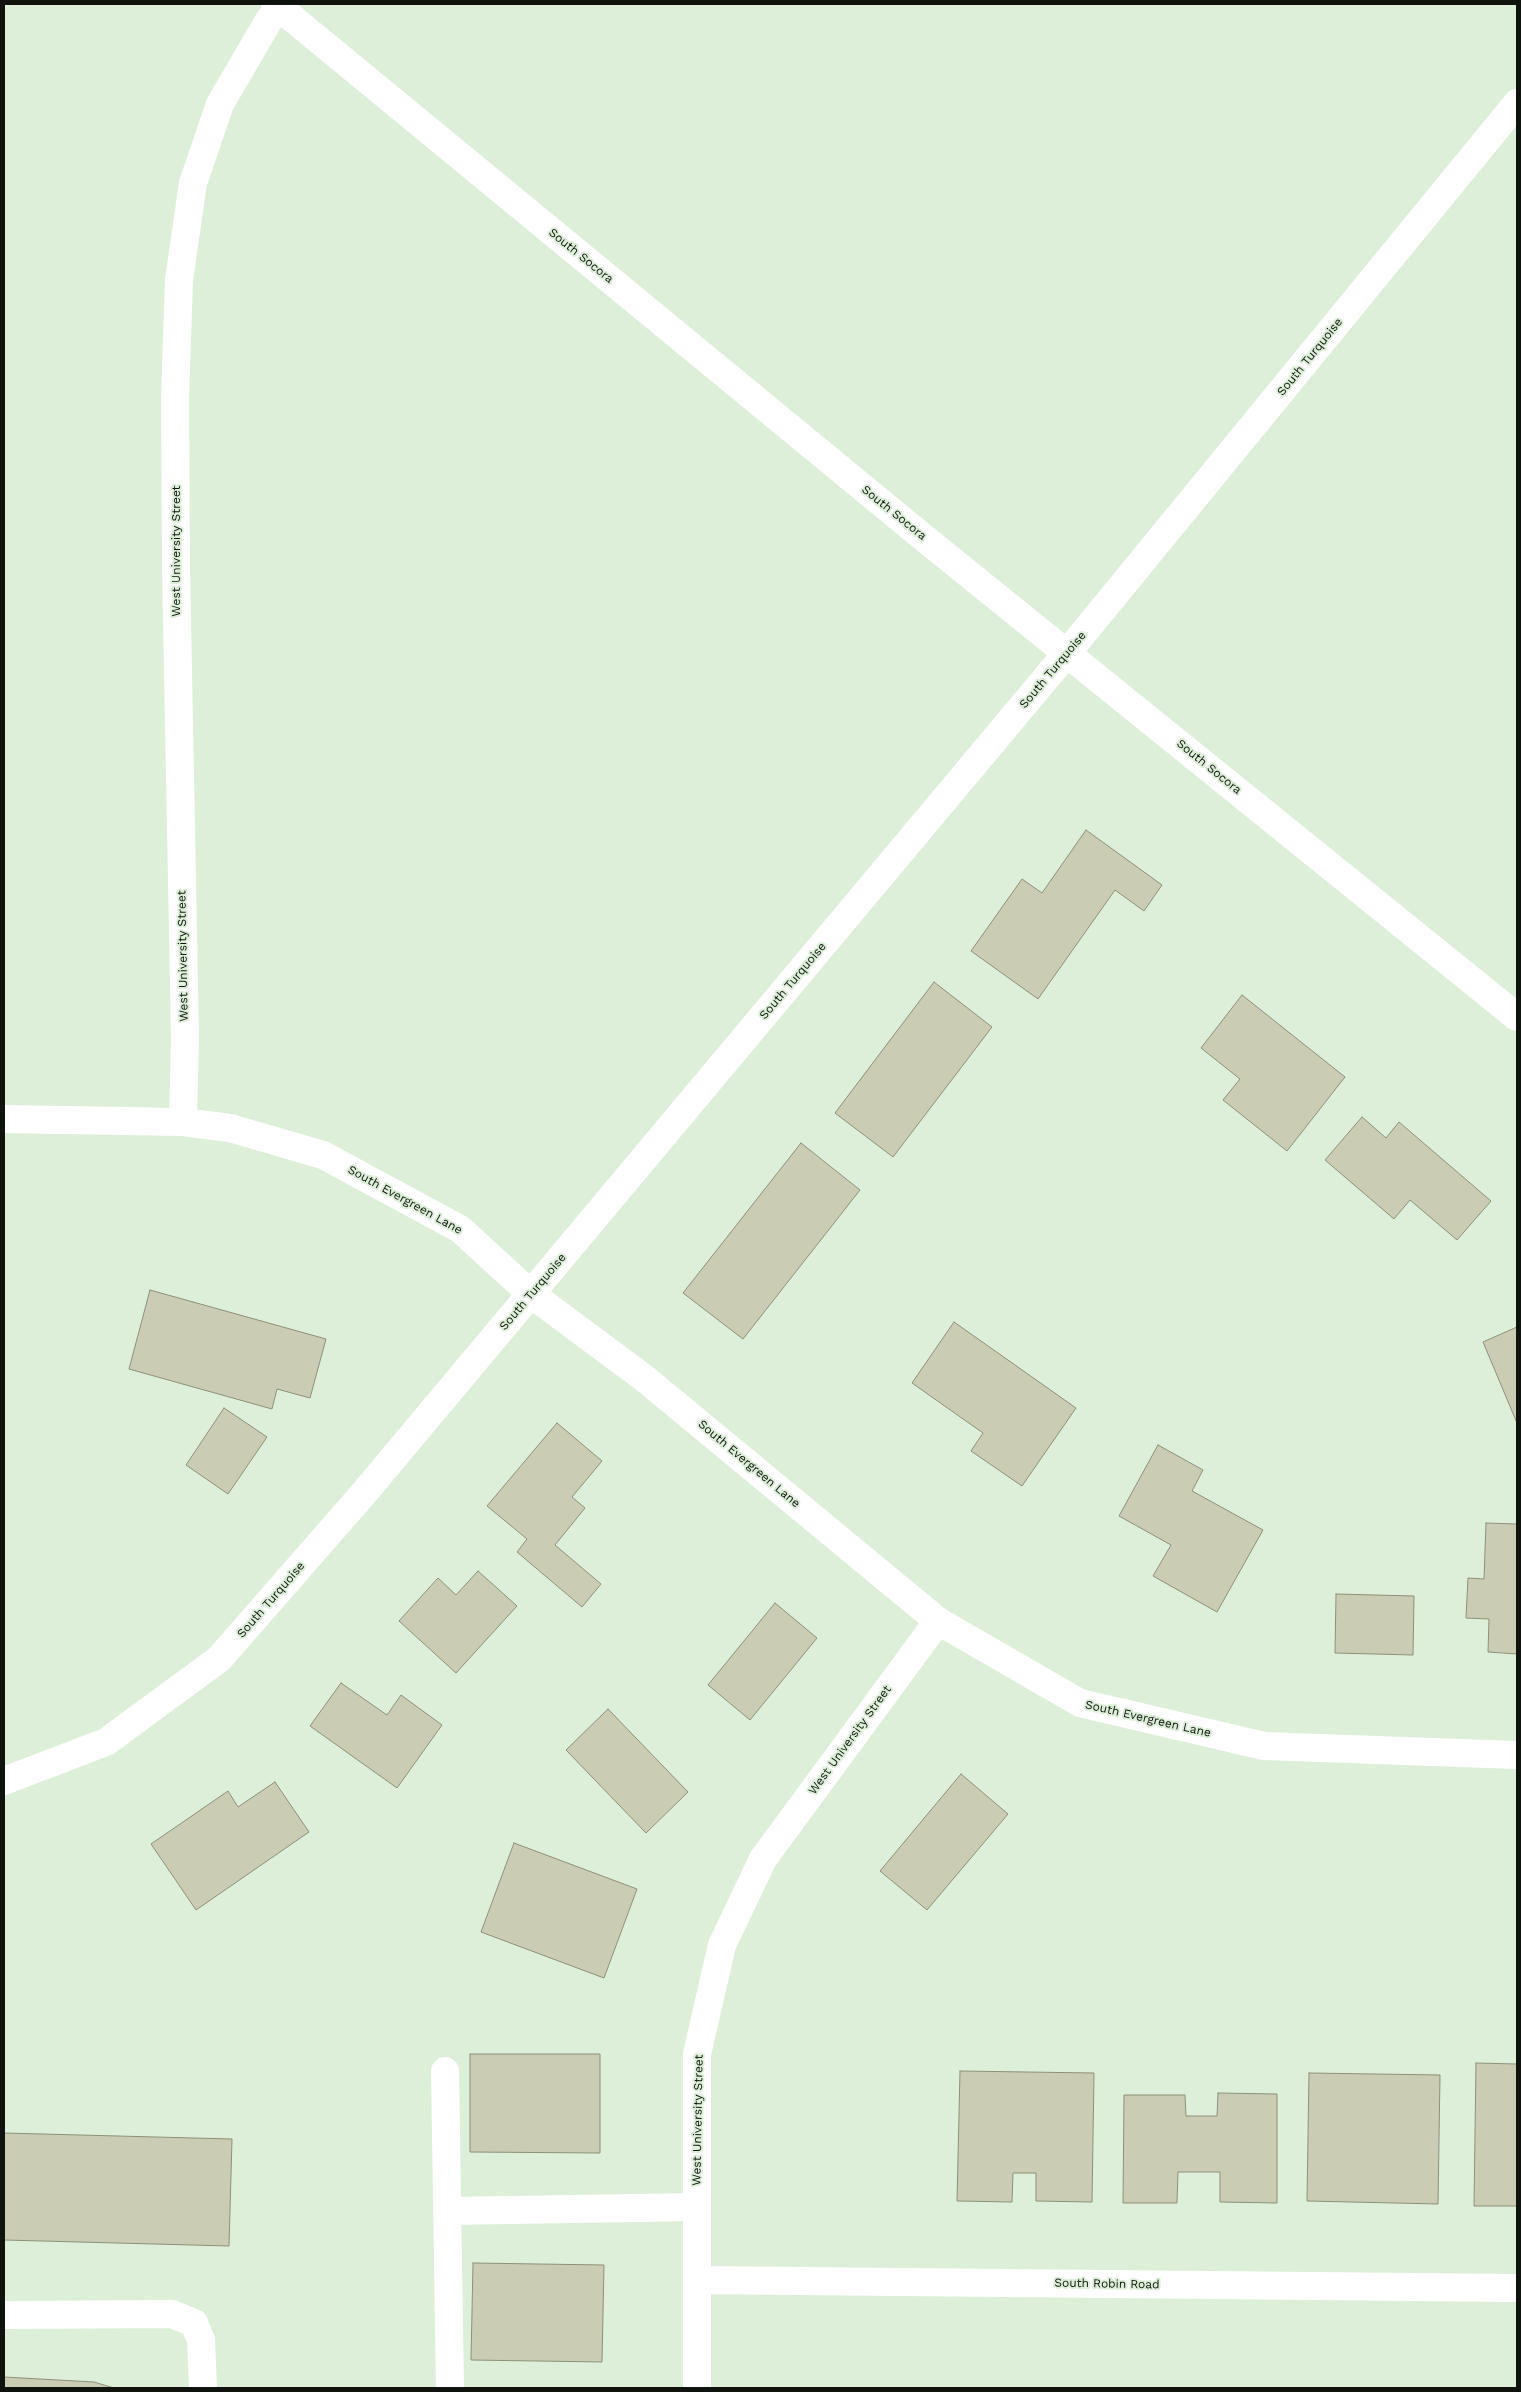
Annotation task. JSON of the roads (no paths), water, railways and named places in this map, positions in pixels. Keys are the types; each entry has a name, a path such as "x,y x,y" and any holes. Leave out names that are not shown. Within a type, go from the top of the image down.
{"street":[{"name":"South Socora","path":"280,5 908,525 1517,1017"},
{"name":"West University Street","path":"183,1122 184,1028 175,398 179,280 193,183 220,104 269,20 280,5"},
{"name":"South Turquoise","path":"4,1781 106,1742 219,1659 364,1493 1068,653 1517,103"},
{"name":"South Evergreen Lane","path":"4,1119 183,1122 230,1128 323,1155 460,1229 531,1294 644,1378 938,1621 1080,1703 1264,1746 1517,1755"},
{"name":"West University Street","path":"697,2388 697,2054 722,1945 763,1859 938,1621"},
{"path":"445,2071 450,2388"},
{"path":"447,2211 697,2207"},
{"name":"South Robin Road","path":"697,2280 1517,2288"},
{"path":"4,2315 172,2314 194,2323 201,2340 203,2388"}]}
